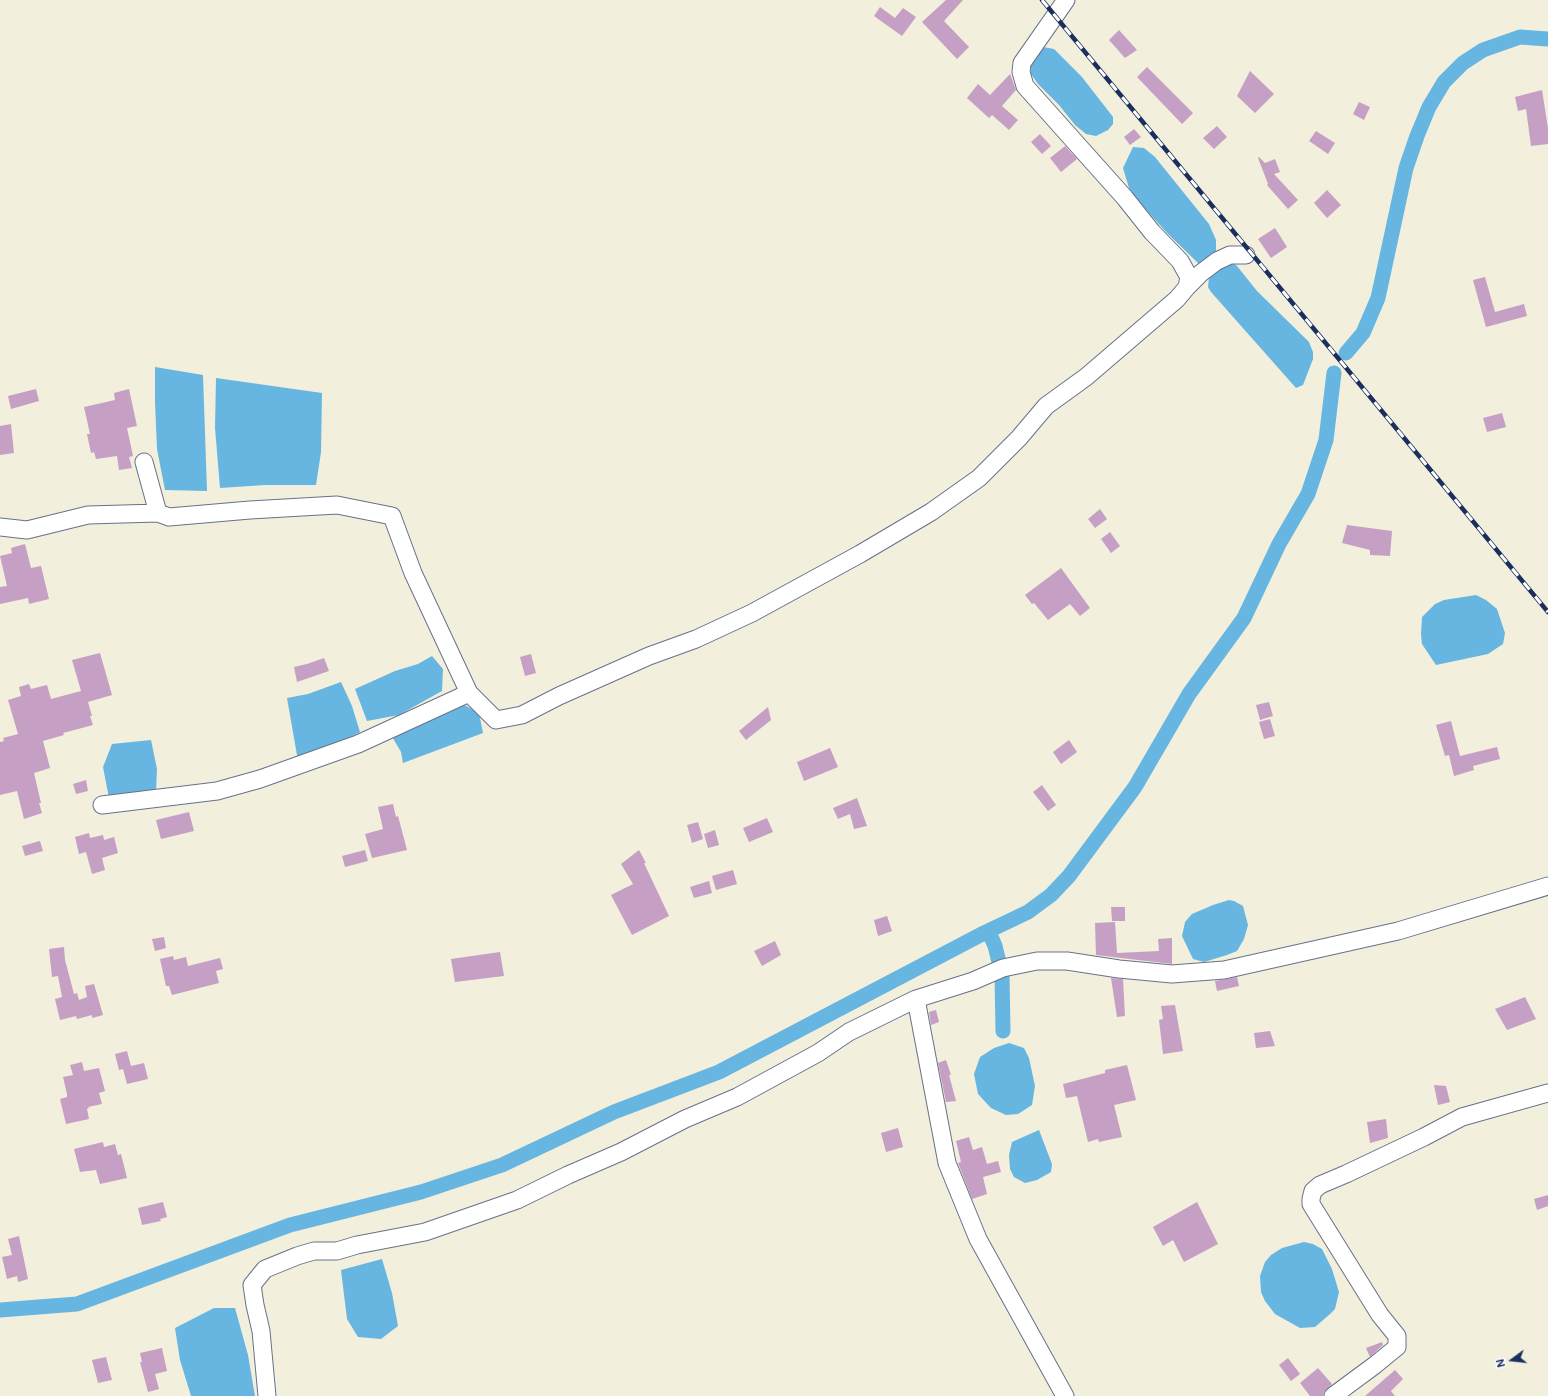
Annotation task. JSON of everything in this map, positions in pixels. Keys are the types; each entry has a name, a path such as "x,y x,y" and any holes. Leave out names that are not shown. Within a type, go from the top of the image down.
{"street":[{"path":"1066,0 1022,63 1021,72 1025,86 1125,198 1152,232 1180,261 1189,277 1187,287"},
{"path":"0,527 27,530 88,515 158,514 169,517 250,510 337,505 392,516 413,573 469,693 496,720 522,715 649,656 696,639 752,613 860,554 931,512 979,478 1019,438 1046,406 1086,377 1177,299 1201,273 1225,256 1246,255"},
{"path":"144,462 158,514"},
{"path":"102,805 217,791 260,779 358,744 469,693"},
{"path":"267,1396 261,1331 252,1285 265,1269 314,1251 337,1251 357,1245 425,1232 517,1200 568,1175 621,1152 685,1119 737,1097 818,1053 850,1032 916,1000 972,981 1003,968 1038,961 1067,961 1119,969 1172,974 1224,970 1398,931 1548,886"},
{"path":"916,1000 946,1163 978,1239 1065,1396"},
{"path":"1333,1396 1397,1348 1397,1336 1380,1315 1311,1204 1313,1191 1320,1185 1424,1137 1462,1117 1548,1093"}],"water":[{"path":"1043,47 1054,49 1082,77 1113,117 1113,124 1108,130 1096,136 1086,134 1075,125 1059,105 1038,84 1031,74 1031,62"},
{"path":"1133,147 1144,148 1155,157 1209,224 1216,240 1216,256 1204,264 1199,264 1167,233 1140,203 1129,188 1123,168"},
{"path":"1231,261 1237,266 1257,291 1309,342 1313,352 1313,359 1303,385 1296,388 1208,287 1209,277"},
{"path":"155,367 203,375 207,491 165,490 157,449"},
{"path":"216,378 322,393 321,452 316,485 265,485 220,488 215,428"},
{"path":"1476,595 1486,600 1497,609 1505,633 1503,644 1488,654 1436,665 1422,644 1422,617 1435,604 1444,600"},
{"path":"432,656 443,669 442,691 399,715 367,721 355,689 395,671 418,664"},
{"path":"341,682 352,706 360,732 336,745 298,761 287,698 308,694"},
{"path":"461,703 479,713 483,733 403,763 401,752 391,735"},
{"path":"151,740 157,769 156,792 109,798 103,767 112,744"},
{"path":"1229,900 1243,906 1248,925 1244,939 1237,951 1204,962 1193,959 1182,936 1185,922 1192,914"},
{"path":"1009,1043 1024,1048 1029,1058 1035,1086 1032,1105 1018,1114 1006,1115 991,1108 978,1094 974,1074 980,1057 994,1048"},
{"path":"1039,1130 1052,1164 1051,1172 1037,1180 1025,1183 1014,1177 1010,1169 1009,1155 1012,1142"},
{"path":"1304,1242 1313,1244 1322,1249 1332,1269 1339,1292 1335,1309 1330,1314 1315,1327 1300,1328 1275,1314 1265,1301 1261,1292 1260,1276 1265,1262 1271,1255 1282,1248"},
{"path":"382,1259 392,1293 398,1326 381,1339 358,1337 347,1319 341,1270"},
{"path":"214,1308 235,1308 248,1355 255,1396 191,1396 180,1360 175,1328"}],"building":[{"path":"946,0 963,0 944,21 969,47 957,59 922,22"},
{"path":"880,7 895,18 903,8 916,17 902,36 874,16"},
{"path":"1119,30 1137,50 1125,58 1109,40"},
{"path":"1147,67 1193,113 1182,124 1137,77"},
{"path":"1250,71 1274,94 1255,113 1237,96"},
{"path":"1010,74 1016,90 1002,106 1018,120 1009,130 992,115 989,118 967,98 978,84 990,95"},
{"path":"1542,90 1548,128 1548,144 1531,146 1526,109 1518,111 1515,97"},
{"path":"1359,102 1370,107 1364,120 1353,114"},
{"path":"1217,126 1227,137 1214,149 1203,138"},
{"path":"1134,129 1141,137 1130,145 1124,137"},
{"path":"1316,131 1335,143 1328,154 1309,141"},
{"path":"1040,134 1051,146 1042,154 1031,142"},
{"path":"1065,146 1077,159 1061,172 1050,158"},
{"path":"1259,157 1265,163 1275,159 1280,172 1274,174 1298,200 1288,209 1267,185 1268,184 1258,158"},
{"path":"1327,190 1341,205 1327,218 1314,203"},
{"path":"1275,228 1287,247 1271,258 1258,239"},
{"path":"1485,277 1495,312 1524,304 1527,316 1486,327 1473,280"},
{"path":"36,389 39,401 11,409 8,396"},
{"path":"129,389 137,426 127,428 133,456 129,457 132,468 119,470 117,456 96,459 94,452 91,453 87,434 90,434 84,407 115,400 114,393"},
{"path":"1502,413 1506,427 1487,432 1483,418"},
{"path":"11,424 14,453 0,455 0,426"},
{"path":"1100,509 1107,519 1095,528 1088,519"},
{"path":"1347,525 1392,531 1390,556 1370,555 1370,550 1342,543"},
{"path":"1110,532 1120,546 1111,553 1101,539"},
{"path":"25,544 31,568 41,566 49,599 29,604 28,598 0,604 0,587 7,586 0,556 12,553 11,548"},
{"path":"1061,568 1090,608 1080,616 1070,604 1048,620 1034,603 1032,604 1025,595"},
{"path":"100,653 112,695 88,702 93,725 63,733 64,735 43,741 50,768 34,773 42,813 24,819 17,791 0,795 0,742 4,741 3,738 18,734 8,700 21,696 19,687 29,684 31,689 47,685 51,699 81,691 72,660"},
{"path":"531,654 536,673 525,676 520,657"},
{"path":"324,658 329,671 297,682 294,667"},
{"path":"1269,702 1273,716 1260,720 1256,705"},
{"path":"768,707 771,720 746,740 739,731"},
{"path":"1270,719 1275,736 1264,739 1259,722"},
{"path":"1451,721 1460,756 1497,747 1500,759 1473,766 1474,770 1454,776 1449,755 1445,756 1436,725"},
{"path":"1069,740 1077,752 1061,764 1053,752"},
{"path":"830,748 838,767 804,781 797,762"},
{"path":"86,780 88,791 76,794 73,784"},
{"path":"1042,785 1056,805 1048,811 1033,792"},
{"path":"857,798 867,826 854,829 850,814 838,819 833,808"},
{"path":"393,804 396,817 398,816 407,850 372,858 365,834 383,829 378,807"},
{"path":"189,812 194,831 161,839 156,820"},
{"path":"767,818 773,832 749,842 743,828"},
{"path":"698,822 703,839 692,843 687,825"},
{"path":"715,830 719,845 708,848 704,834"},
{"path":"89,833 90,838 103,835 104,840 114,837 118,853 102,858 105,870 92,874 86,852 79,854 75,837"},
{"path":"40,841 43,851 25,856 22,846"},
{"path":"365,850 368,861 345,867 342,856"},
{"path":"639,850 669,916 632,935 611,895 633,884 621,864"},
{"path":"733,870 737,884 716,890 712,876"},
{"path":"709,881 712,893 694,898 690,887"},
{"path":"1111,907 1125,907 1125,921 1112,921"},
{"path":"887,916 892,931 878,936 874,920"},
{"path":"1115,922 1117,953 1159,951 1158,939 1172,938 1172,964 1096,955 1095,923"},
{"path":"164,937 166,948 155,951 152,939"},
{"path":"775,941 781,955 762,966 754,951"},
{"path":"64,947 65,960 74,994 77,993 79,1000 87,997 85,986 94,984 103,1015 92,1018 92,1015 77,1019 76,1016 60,1020 55,999 62,997 58,976 52,977 49,949"},
{"path":"500,952 504,976 455,982 451,959"},
{"path":"173,956 174,960 186,957 188,966 220,958 223,969 216,971 219,983 172,995 169,986 166,986 160,959"},
{"path":"1237,977 1239,986 1217,991 1215,981"},
{"path":"1111,978 1123,979 1125,1016 1117,1017"},
{"path":"1525,997 1536,1019 1507,1030 1495,1009"},
{"path":"1175,1005 1183,1051 1163,1054 1159,1020 1163,1019 1161,1006"},
{"path":"936,1010 939,1022 931,1025 929,1012"},
{"path":"1270,1031 1275,1046 1256,1048 1254,1033"},
{"path":"127,1051 131,1066 144,1063 148,1079 127,1084 123,1069 119,1070 115,1054"},
{"path":"946,1060 951,1075 949,1075 956,1101 946,1102 938,1063"},
{"path":"82,1062 84,1071 99,1068 105,1091 99,1093 102,1104 88,1107 89,1119 66,1124 60,1099 67,1097 63,1077 73,1075 70,1065"},
{"path":"1127,1065 1136,1100 1114,1105 1122,1137 1099,1142 1098,1139 1088,1142 1077,1096 1066,1098 1063,1084 1105,1073 1105,1070"},
{"path":"1434,1085 1446,1086 1450,1102 1438,1105"},
{"path":"1386,1119 1388,1138 1370,1143 1367,1122"},
{"path":"898,1128 903,1147 886,1152 881,1133"},
{"path":"969,1137 973,1150 982,1147 987,1164 998,1161 1001,1172 983,1177 987,1194 972,1199 958,1163 961,1162 956,1141"},
{"path":"103,1142 104,1147 115,1144 118,1155 121,1154 127,1178 100,1184 96,1170 80,1172 74,1149"},
{"path":"1548,1195 1548,1206 1537,1210 1534,1199"},
{"path":"163,1202 167,1217 160,1219 161,1221 142,1225 138,1208"},
{"path":"1197,1202 1218,1244 1184,1262 1173,1240 1163,1246 1153,1227"},
{"path":"19,1236 28,1279 18,1282 17,1276 7,1279 2,1257 12,1255 8,1239"},
{"path":"1382,1342 1383,1345 1370,1357 1366,1348"},
{"path":"162,1348 167,1371 155,1374 159,1389 148,1392 140,1362 142,1362 140,1353"},
{"path":"106,1357 112,1380 98,1383 92,1360"},
{"path":"1288,1358 1300,1374 1291,1381 1279,1365"},
{"path":"1318,1368 1332,1384 1324,1392 1323,1396 1310,1396 1300,1383"},
{"path":"1395,1370 1403,1379 1391,1391 1395,1396 1365,1396"}],"waterway":[{"path":"1346,353 1363,333 1378,298 1406,168 1429,107 1444,82 1463,63 1483,50 1520,37 1548,39"},
{"path":"0,1310 77,1304 290,1225 421,1192 502,1165 614,1112 719,1072 984,933 1028,912 1051,895 1069,876 1135,787 1189,694 1244,618 1279,544 1308,494 1326,440 1334,373"},
{"path":"984,933 989,935 992,939 999,962"},
{"path":"1002,975 1003,1031"}],"railway":[{"path":"1042,0 1548,612"}]}
